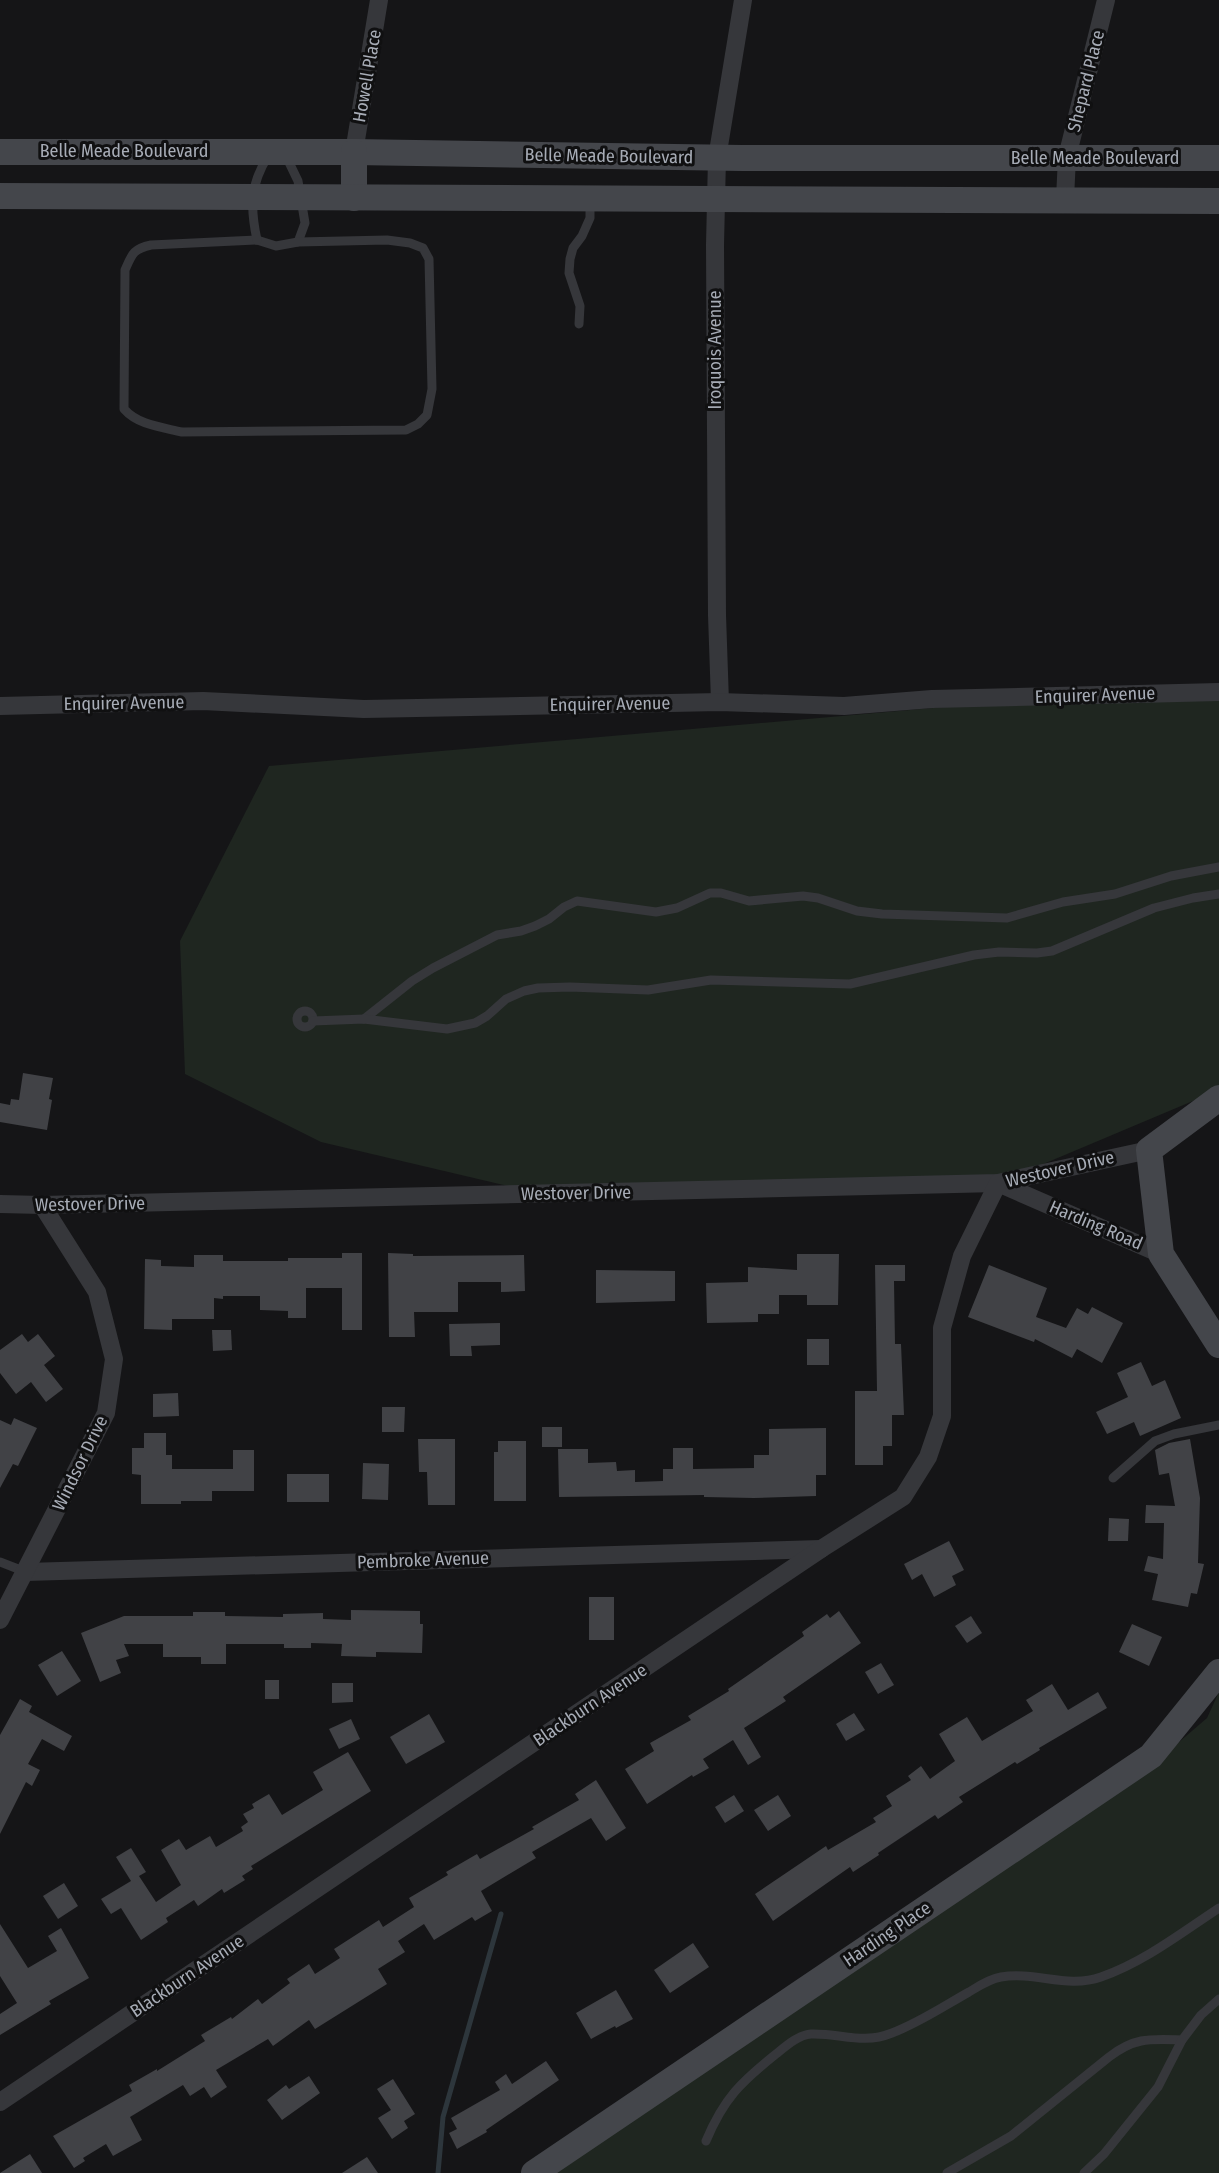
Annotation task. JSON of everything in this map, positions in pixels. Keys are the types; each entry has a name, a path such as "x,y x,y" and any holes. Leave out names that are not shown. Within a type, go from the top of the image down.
{"main road":[{"name":"Belle Meade Boulevard","path":"0,152 354,152 717,158 1219,158"},
{"path":"354,152 354,198"},
{"path":"0,196 1219,201"},
{"path":"1219,1098 1149,1149 1161,1254 1219,1345"},
{"name":"Harding Place","path":"534,2173 1151,1756 1219,1672"}],"street":[{"name":"Howell Place","path":"354,152 379,0"},
{"name":"Iroquois Avenue","path":"720,702 717,615 717,158 743,0"},
{"name":"Shepard Place","path":"1065,199 1067,157 1107,0"},
{"name":"Enquirer Avenue","path":"0,706 203,701 364,709 720,702 844,706 932,699 1219,692"},
{"name":"Westover Drive","path":"0,1204 42,1205 998,1183 1149,1149"},
{"name":"Harding Road","path":"998,1183 1161,1254"},
{"name":"Blackburn Avenue","path":"0,2102 821,1549 903,1497 928,1457 942,1416 942,1328 962,1256 998,1183"},
{"name":"Windsor Drive","path":"0,1620 105,1413 114,1359 97,1292 42,1205"},
{"name":"Pembroke Avenue","path":"26,1572 821,1549"}],"lane":[{"path":"257,240 253,219 255,181 277,152 298,181 305,223 298,242"},
{"path":"579,324 580,306 569,273 570,258 590,218 590,200"},
{"path":"257,240 276,246 298,242 387,240 410,243 423,248 429,259 432,389 427,415 418,424 406,430 182,432 131,418 124,409 125,270 133,252 139,247 151,244 257,240"},
{"path":"364,1019 412,981 433,968 497,935 535,926 577,901 656,912 677,908 710,893 721,893 749,901 803,896 818,898 857,911 882,914 1006,918 1064,902 1115,894 1182,873 1219,867"},
{"path":"313,1021 364,1019 441,1029 461,1027 481,1020 506,999 518,993 545,987 648,990 711,980 857,983 974,955 1052,951 1154,908 1182,900 1219,894"},
{"path":"1113,1478 1155,1441 1174,1434 1219,1425"},
{"path":"0,1562 26,1572"},
{"path":"706,2141 721,2109 737,2087 797,2038 809,2034 864,2040 883,2037 919,2021 984,1983 997,1978 1022,1977 1069,1982 1100,1978 1152,1953 1219,1908"},
{"path":"1084,2173 1104,2154 1158,2088 1182,2040 1201,2015 1219,1999"},
{"path":"947,2173 1011,2136 1124,2047 1138,2040 1182,2040"}],"shaded area":[{"path":"1219,683 1219,1090 998,1183 542,1194 321,1142 185,1074 180,941 269,766"},
{"path":"1219,1692 1219,2173 547,2173 1135,1780 1207,1718"}],"building":[{"path":"23,1073 53,1078 47,1130 0,1122 0,1103 10,1105 11,1099 19,1100"},
{"path":"342,1253 362,1253 362,1330 342,1330 342,1288 306,1288 306,1318 288,1318 288,1311 260,1310 260,1296 223,1296 223,1299 214,1298 214,1319 172,1319 172,1330 144,1329 145,1259 161,1260 161,1266 194,1267 194,1255 223,1255 223,1261 288,1261 288,1258 342,1258"},
{"path":"388,1253 413,1254 413,1256 524,1255 525,1291 501,1292 501,1282 458,1282 458,1312 414,1312 415,1337 389,1337"},
{"path":"797,1254 839,1254 838,1305 807,1305 807,1295 779,1295 779,1314 758,1314 758,1322 707,1323 706,1283 748,1282 748,1267 797,1270"},
{"path":"875,1265 905,1265 905,1281 894,1281 895,1344 901,1344 904,1415 892,1415 892,1446 883,1446 883,1465 855,1465 855,1391 877,1391"},
{"path":"989,1265 1047,1288 1036,1317 1066,1328 1077,1308 1088,1314 1092,1307 1123,1323 1102,1363 1077,1349 1072,1358 1035,1339 1034,1342 968,1317"},
{"path":"596,1270 675,1271 675,1301 596,1303"},
{"path":"500,1323 500,1345 471,1346 472,1356 450,1356 449,1324"},
{"path":"212,1330 231,1330 232,1350 213,1351"},
{"path":"22,1334 28,1342 38,1334 55,1356 44,1365 63,1389 46,1402 31,1382 16,1394 0,1373 0,1350"},
{"path":"807,1339 829,1339 829,1365 807,1365"},
{"path":"1141,1362 1152,1386 1165,1380 1181,1418 1140,1436 1134,1422 1107,1434 1096,1412 1128,1397 1117,1373"},
{"path":"178,1393 179,1416 153,1417 153,1394"},
{"path":"382,1407 405,1407 404,1432 382,1432"},
{"path":"14,1418 37,1428 18,1466 13,1464 0,1488 0,1420 11,1425"},
{"path":"542,1427 562,1427 562,1447 542,1447"},
{"path":"826,1428 826,1475 816,1475 816,1496 559,1497 558,1449 588,1449 588,1463 616,1462 617,1471 635,1470 635,1482 663,1481 663,1469 673,1469 673,1448 693,1448 693,1469 754,1468 754,1455 769,1455 769,1429"},
{"path":"144,1433 166,1433 166,1455 172,1455 172,1469 233,1469 233,1450 254,1450 254,1491 212,1491 212,1501 141,1504 141,1475 132,1474 132,1448 144,1448"},
{"path":"418,1439 455,1439 455,1505 428,1505 427,1472 419,1472"},
{"path":"1190,1439 1200,1498 1198,1563 1204,1564 1197,1594 1191,1593 1188,1607 1152,1600 1158,1574 1144,1571 1148,1556 1163,1559 1164,1523 1145,1523 1146,1505 1175,1506 1169,1473 1159,1475 1155,1450 1169,1443"},
{"path":"498,1441 526,1441 526,1501 494,1501 494,1452 498,1452"},
{"path":"363,1463 389,1464 388,1500 362,1499"},
{"path":"287,1474 329,1474 329,1502 287,1502"},
{"path":"1109,1518 1129,1519 1128,1541 1108,1541"},
{"path":"949,1541 964,1570 952,1576 956,1585 934,1597 922,1574 912,1580 904,1564"},
{"path":"589,1597 614,1597 614,1640 589,1640"},
{"path":"351,1610 420,1611 420,1624 423,1624 422,1653 376,1652 376,1657 341,1656 342,1644 311,1643 311,1648 284,1648 284,1644 226,1644 226,1664 201,1664 201,1657 163,1657 163,1644 124,1644 129,1656 116,1660 121,1673 100,1682 81,1633 124,1616 193,1616 193,1612 225,1612 225,1616 283,1617 283,1614 323,1613 323,1619 351,1620"},
{"path":"839,1611 861,1643 783,1697 786,1701 744,1728 761,1757 748,1765 733,1740 703,1759 709,1768 693,1777 692,1775 647,1804 625,1769 654,1751 650,1743 691,1720 688,1716 729,1691 728,1689 804,1636 802,1632 827,1614 830,1618"},
{"path":"971,1616 982,1633 967,1643 955,1626"},
{"path":"1132,1624 1162,1637 1149,1666 1119,1652"},
{"path":"62,1651 81,1681 57,1696 38,1665"},
{"path":"881,1663 894,1685 878,1694 865,1672"},
{"path":"265,1680 279,1680 279,1699 265,1699"},
{"path":"332,1683 353,1683 353,1702 332,1703"},
{"path":"1052,1684 1068,1710 1098,1692 1107,1708 959,1797 963,1802 938,1819 935,1815 853,1872 850,1867 773,1921 755,1894 826,1846 828,1850 876,1822 873,1818 892,1806 886,1796 911,1780 908,1776 921,1766 930,1779 955,1761 939,1734 967,1717 982,1741 1033,1711 1026,1700"},
{"path":"20,1699 32,1706 29,1712 72,1736 64,1751 42,1739 28,1764 40,1770 32,1786 26,1782 0,1834 0,1735"},
{"path":"854,1713 865,1730 846,1741 836,1724"},
{"path":"429,1714 445,1742 406,1764 390,1737"},
{"path":"351,1719 360,1739 339,1749 329,1729"},
{"path":"348,1752 371,1791 251,1866 253,1869 242,1876 245,1880 224,1893 222,1889 198,1906 194,1900 166,1918 168,1922 141,1940 121,1908 111,1914 101,1899 131,1881 116,1857 131,1848 146,1872 139,1876 156,1902 181,1885 161,1850 179,1839 186,1850 210,1836 216,1847 243,1831 241,1827 248,1822 243,1814 254,1808 252,1804 269,1794 282,1815 323,1790 313,1772"},
{"path":"596,1780 626,1828 606,1841 591,1818 532,1852 536,1858 481,1891 492,1911 475,1921 472,1917 434,1940 424,1924 398,1941 405,1952 378,1969 387,1984 315,2029 309,2020 273,2046 268,2039 216,2070 227,2087 211,2098 204,2087 190,2096 183,2085 130,2117 142,2140 113,2156 106,2144 83,2158 85,2161 74,2168 53,2136 132,2091 129,2085 157,2069 157,2071 205,2041 201,2035 231,2017 232,2019 258,1999 262,2004 290,1983 287,1979 309,1964 315,1974 340,1958 334,1949 379,1920 383,1927 414,1907 409,1898 448,1875 446,1872 477,1854 480,1859 534,1829 532,1827 579,1800 575,1794"},
{"path":"734,1795 744,1811 725,1823 715,1807"},
{"path":"778,1795 791,1816 768,1831 754,1810"},
{"path":"64,1883 78,1906 58,1919 43,1896"},
{"path":"0,1924 28,1968 57,1951 48,1936 61,1928 89,1978 49,2001 51,2004 0,2035 0,2014 17,2003 0,1976"},
{"path":"693,1943 709,1967 670,1993 654,1970"},
{"path":"616,1990 633,2019 591,2039 576,2013"},
{"path":"546,2061 559,2080 486,2130 487,2132 457,2149 449,2133 457,2129 451,2118 500,2090 495,2082 506,2074 512,2084"},
{"path":"309,2076 320,2093 282,2120 267,2100 286,2085 289,2089"},
{"path":"393,2079 415,2114 404,2121 408,2128 392,2139 378,2118 391,2110 377,2089"},
{"path":"30,2154 42,2173 0,2173"},
{"path":"367,2157 378,2173 342,2173"}],"waterway":[{"path":"438,2173 443,2117 501,1914"}]}
